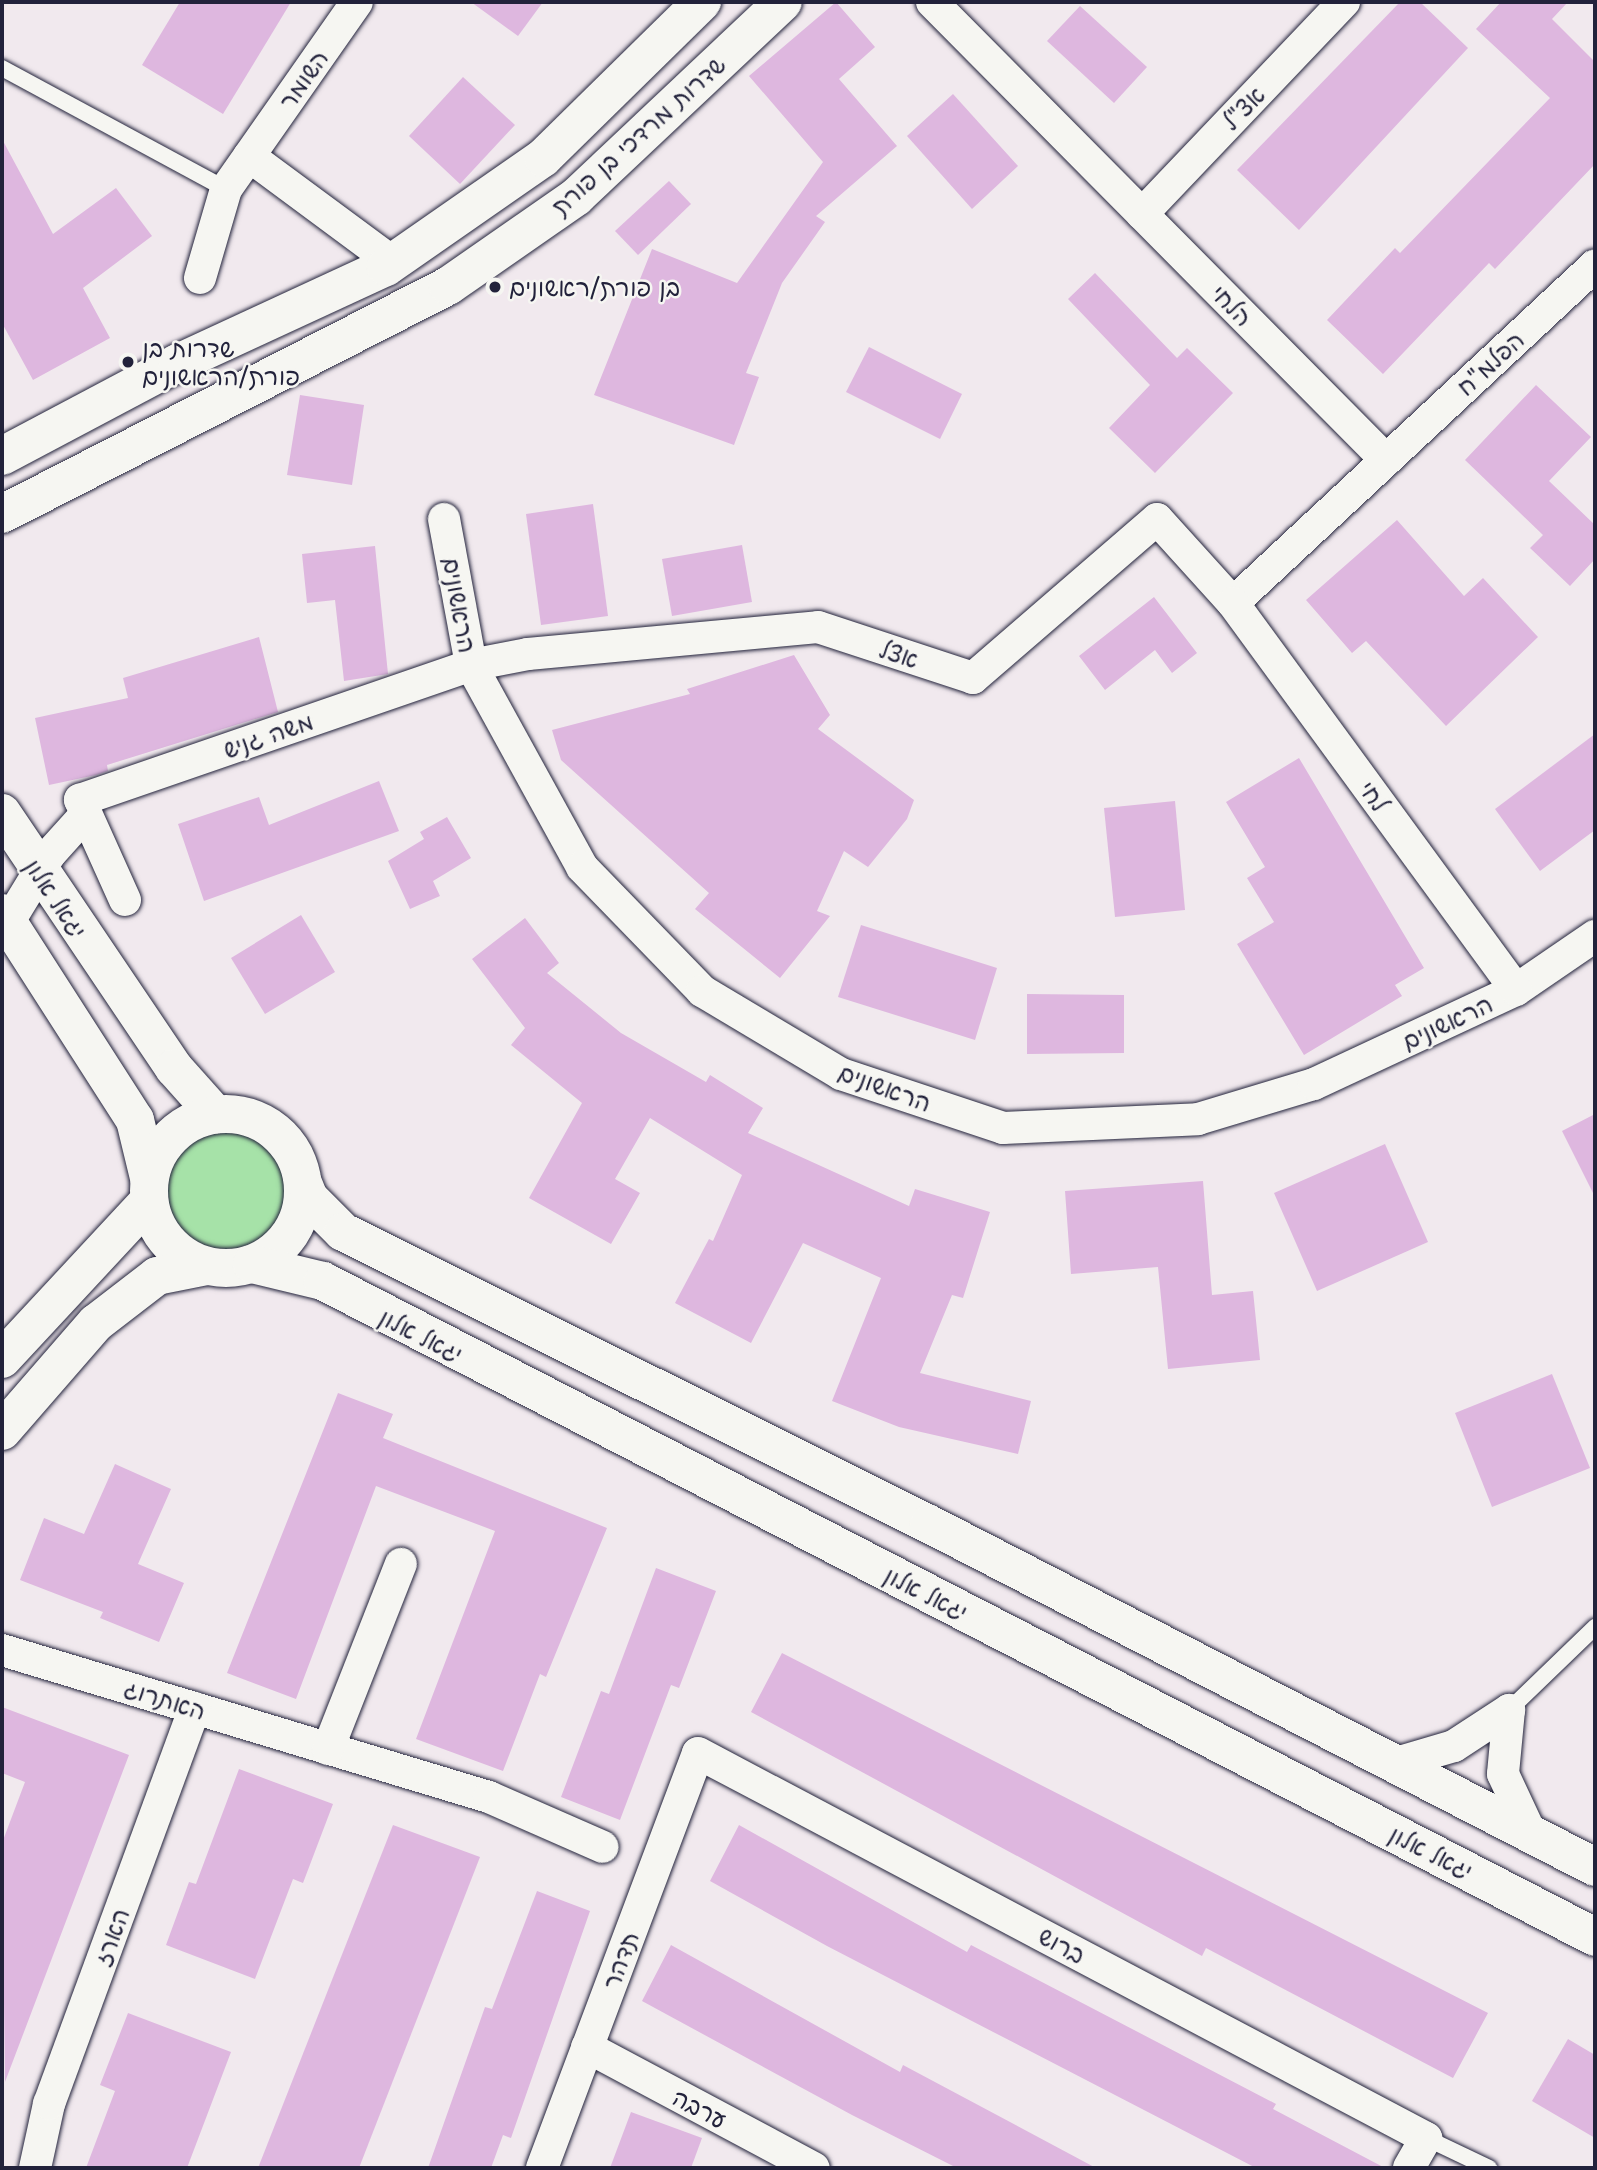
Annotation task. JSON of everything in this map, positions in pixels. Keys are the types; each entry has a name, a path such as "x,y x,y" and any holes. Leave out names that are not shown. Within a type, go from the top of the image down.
{"street":[{"name":"השומר","path":"200,278 226,189 357,2"},
{"name":"שדרות מרדכי בן פורת","path":"2,456 178,363 392,262 543,158 702,2"},
{"name":"שדרות מרדכי בן פורת","path":"2,514 447,286 576,197 783,2"},
{"name":"הלחי","path":"932,2 1385,460"},
{"name":"אצ\"ל","path":"1142,214 1344,2"},
{"path":"249,156 392,262"},
{"name":"הפלמ\"ח","path":"1385,460 1595,265"},
{"path":"1233,603 1385,460"},
{"name":"הראשונים","path":"444,519 471,665 582,867 702,991 841,1074 1003,1128 1198,1119 1314,1084 1516,990 1595,936"},
{"name":"אצל","path":"471,665 528,654 818,627 973,678 1157,519 1233,603"},
{"name":"לחי","path":"1233,603 1516,990"},
{"name":"משה גניש","path":"5,918 86,814 80,800 471,665"},
{"name":"יגאל אלון","path":"2,813 38,873 174,1068 215,1114"},
{"path":"86,814 125,900"},
{"path":"5,918 135,1120 149,1190 167,1243 206,1266"},
{"path":"2,1359 149,1190 171,1136 215,1114 240,1115 263,1123 282,1138 309,1198 343,1232 1396,1763 1595,1867"},
{"path":"2,1432 96,1323 157,1276 206,1266 252,1264 287,1238 300,1212 303,1183"},
{"name":"יגאל אלון","path":"252,1264 323,1281 1595,1937"},
{"path":"328,1749 401,1564"},
{"name":"האתרוג","path":"2,1650 489,1797 603,1847"},
{"name":"הארז","path":"35,2168 49,2104 195,1708"},
{"path":"1396,1763 1454,1746 1509,1710"},
{"path":"1509,1710 1503,1774 1531,1834"},
{"name":"תדהר","path":"542,2168 698,1753"},
{"name":"ברוש","path":"698,1753 1426,2138"},
{"name":"ערבה","path":"587,2047 814,2168"},
{"path":"1409,2168 1426,2138"}],"lane":[{"path":"2,68 226,189"},
{"path":"1509,1710 1595,1627"},
{"path":"1426,2138 1489,2168"}],"green space":[{"path":"226,1128 250,1133 270,1147 284,1167 289,1191 284,1215 270,1235 250,1249 226,1254 202,1249 182,1235 168,1215 163,1191 168,1167 182,1147 202,1133"}],"building":[{"path":"180,2 291,2 223,114 142,65"},
{"path":"471,2 543,2 518,36"},
{"path":"836,2 875,47 839,79 897,146 816,216 825,222 782,283 746,373 759,377 734,445 594,395 652,249 737,283 823,162 749,76"},
{"path":"1400,2 1420,2 1468,48 1299,230 1237,170"},
{"path":"1501,2 1568,2 1552,19 1595,62 1595,164 1495,269 1489,263 1383,374 1327,320 1395,248 1400,253 1550,98 1476,29"},
{"path":"1080,6 1147,67 1114,103 1047,41"},
{"path":"463,77 515,125 460,184 409,136"},
{"path":"953,94 1018,166 972,209 907,136"},
{"path":"2,139 53,234 116,188 152,236 83,288 110,338 33,380 2,323"},
{"path":"669,181 691,204 638,255 615,231"},
{"path":"1095,273 1177,358 1187,348 1233,393 1155,473 1109,428 1150,385 1068,299"},
{"path":"869,347 962,394 940,439 846,392"},
{"path":"1536,385 1591,437 1549,481 1595,525 1595,559 1570,586 1530,548 1543,535 1465,460"},
{"path":"300,395 364,405 352,485 287,475"},
{"path":"593,504 608,616 541,625 526,514"},
{"path":"1397,520 1464,596 1483,578 1538,637 1446,726 1366,641 1352,653 1306,600"},
{"path":"742,545 752,602 672,616 662,559"},
{"path":"375,546 388,674 344,681 335,600 307,603 302,554"},
{"path":"1154,597 1197,653 1172,673 1155,650 1105,690 1079,656"},
{"path":"259,637 278,712 107,765 108,771 96,775 49,785 35,718 128,698 123,678"},
{"path":"794,655 830,715 818,729 914,800 907,819 868,867 844,851 817,911 830,916 780,978 695,909 709,893 561,760 552,730 690,694 687,689"},
{"path":"1595,734 1595,830 1540,871 1495,809"},
{"path":"1299,758 1424,968 1395,985 1402,996 1304,1055 1237,944 1274,922 1247,878 1265,867 1226,802"},
{"path":"379,781 399,831 204,901 178,824 259,797 269,825"},
{"path":"1175,801 1185,910 1115,917 1104,808"},
{"path":"447,817 471,858 433,881 440,896 410,909 388,861 424,839 420,832"},
{"path":"301,915 335,972 265,1014 231,958"},
{"path":"525,918 559,963 547,973 621,1033 706,1082 710,1075 763,1108 748,1133 909,1206 915,1189 990,1212 963,1298 952,1295 920,1373 1031,1401 1018,1454 899,1427 832,1401 881,1278 803,1243 751,1343 675,1303 709,1239 713,1241 742,1175 650,1118 615,1179 640,1193 611,1244 529,1198 582,1103 511,1045 525,1028 472,959"},
{"path":"861,925 997,968 975,1040 838,997"},
{"path":"1027,994 1124,995 1124,1053 1027,1054"},
{"path":"1595,1114 1595,1197 1562,1131"},
{"path":"1385,1144 1428,1242 1317,1291 1274,1193"},
{"path":"1203,1181 1212,1295 1253,1291 1260,1360 1168,1369 1158,1267 1071,1274 1065,1191"},
{"path":"1552,1374 1590,1468 1492,1507 1455,1413"},
{"path":"338,1393 393,1414 383,1438 607,1528 546,1677 540,1674 503,1771 416,1739 495,1531 376,1486 296,1699 227,1673"},
{"path":"115,1464 171,1489 138,1564 184,1583 159,1642 100,1618 103,1612 20,1580 44,1518 84,1534"},
{"path":"656,1568 716,1591 679,1688 671,1685 620,1820 561,1797 601,1691 609,1694"},
{"path":"782,1653 1488,2013 1453,2078 1206,1948 1202,1956 751,1712"},
{"path":"2,1707 129,1755 5,2082 2,1843 25,1782 2,1773"},
{"path":"239,1769 333,1804 303,1883 293,1879 255,1979 166,1945 189,1882 196,1884"},
{"path":"393,1825 480,1857 359,2168 258,2168"},
{"path":"739,1825 967,1952 971,1945 1276,2104 1273,2109 1385,2168 1256,2168 827,1946 710,1881"},
{"path":"537,1891 590,1911 511,2138 503,2135 491,2168 428,2168 485,2007 492,2009"},
{"path":"671,1945 900,2072 903,2065 1096,2168 957,2168 852,2115 642,2001"},
{"path":"128,2013 231,2052 187,2168 86,2168 115,2091 100,2085"},
{"path":"1568,2039 1595,2055 1595,2138 1532,2101"},
{"path":"631,2112 702,2138 691,2168 610,2168"}],"place":[{"name":"בן פורת/ראשונים","path":"495,287"},
{"name":"שדרות בן פורת/הראשונים","path":"128,362"}]}
